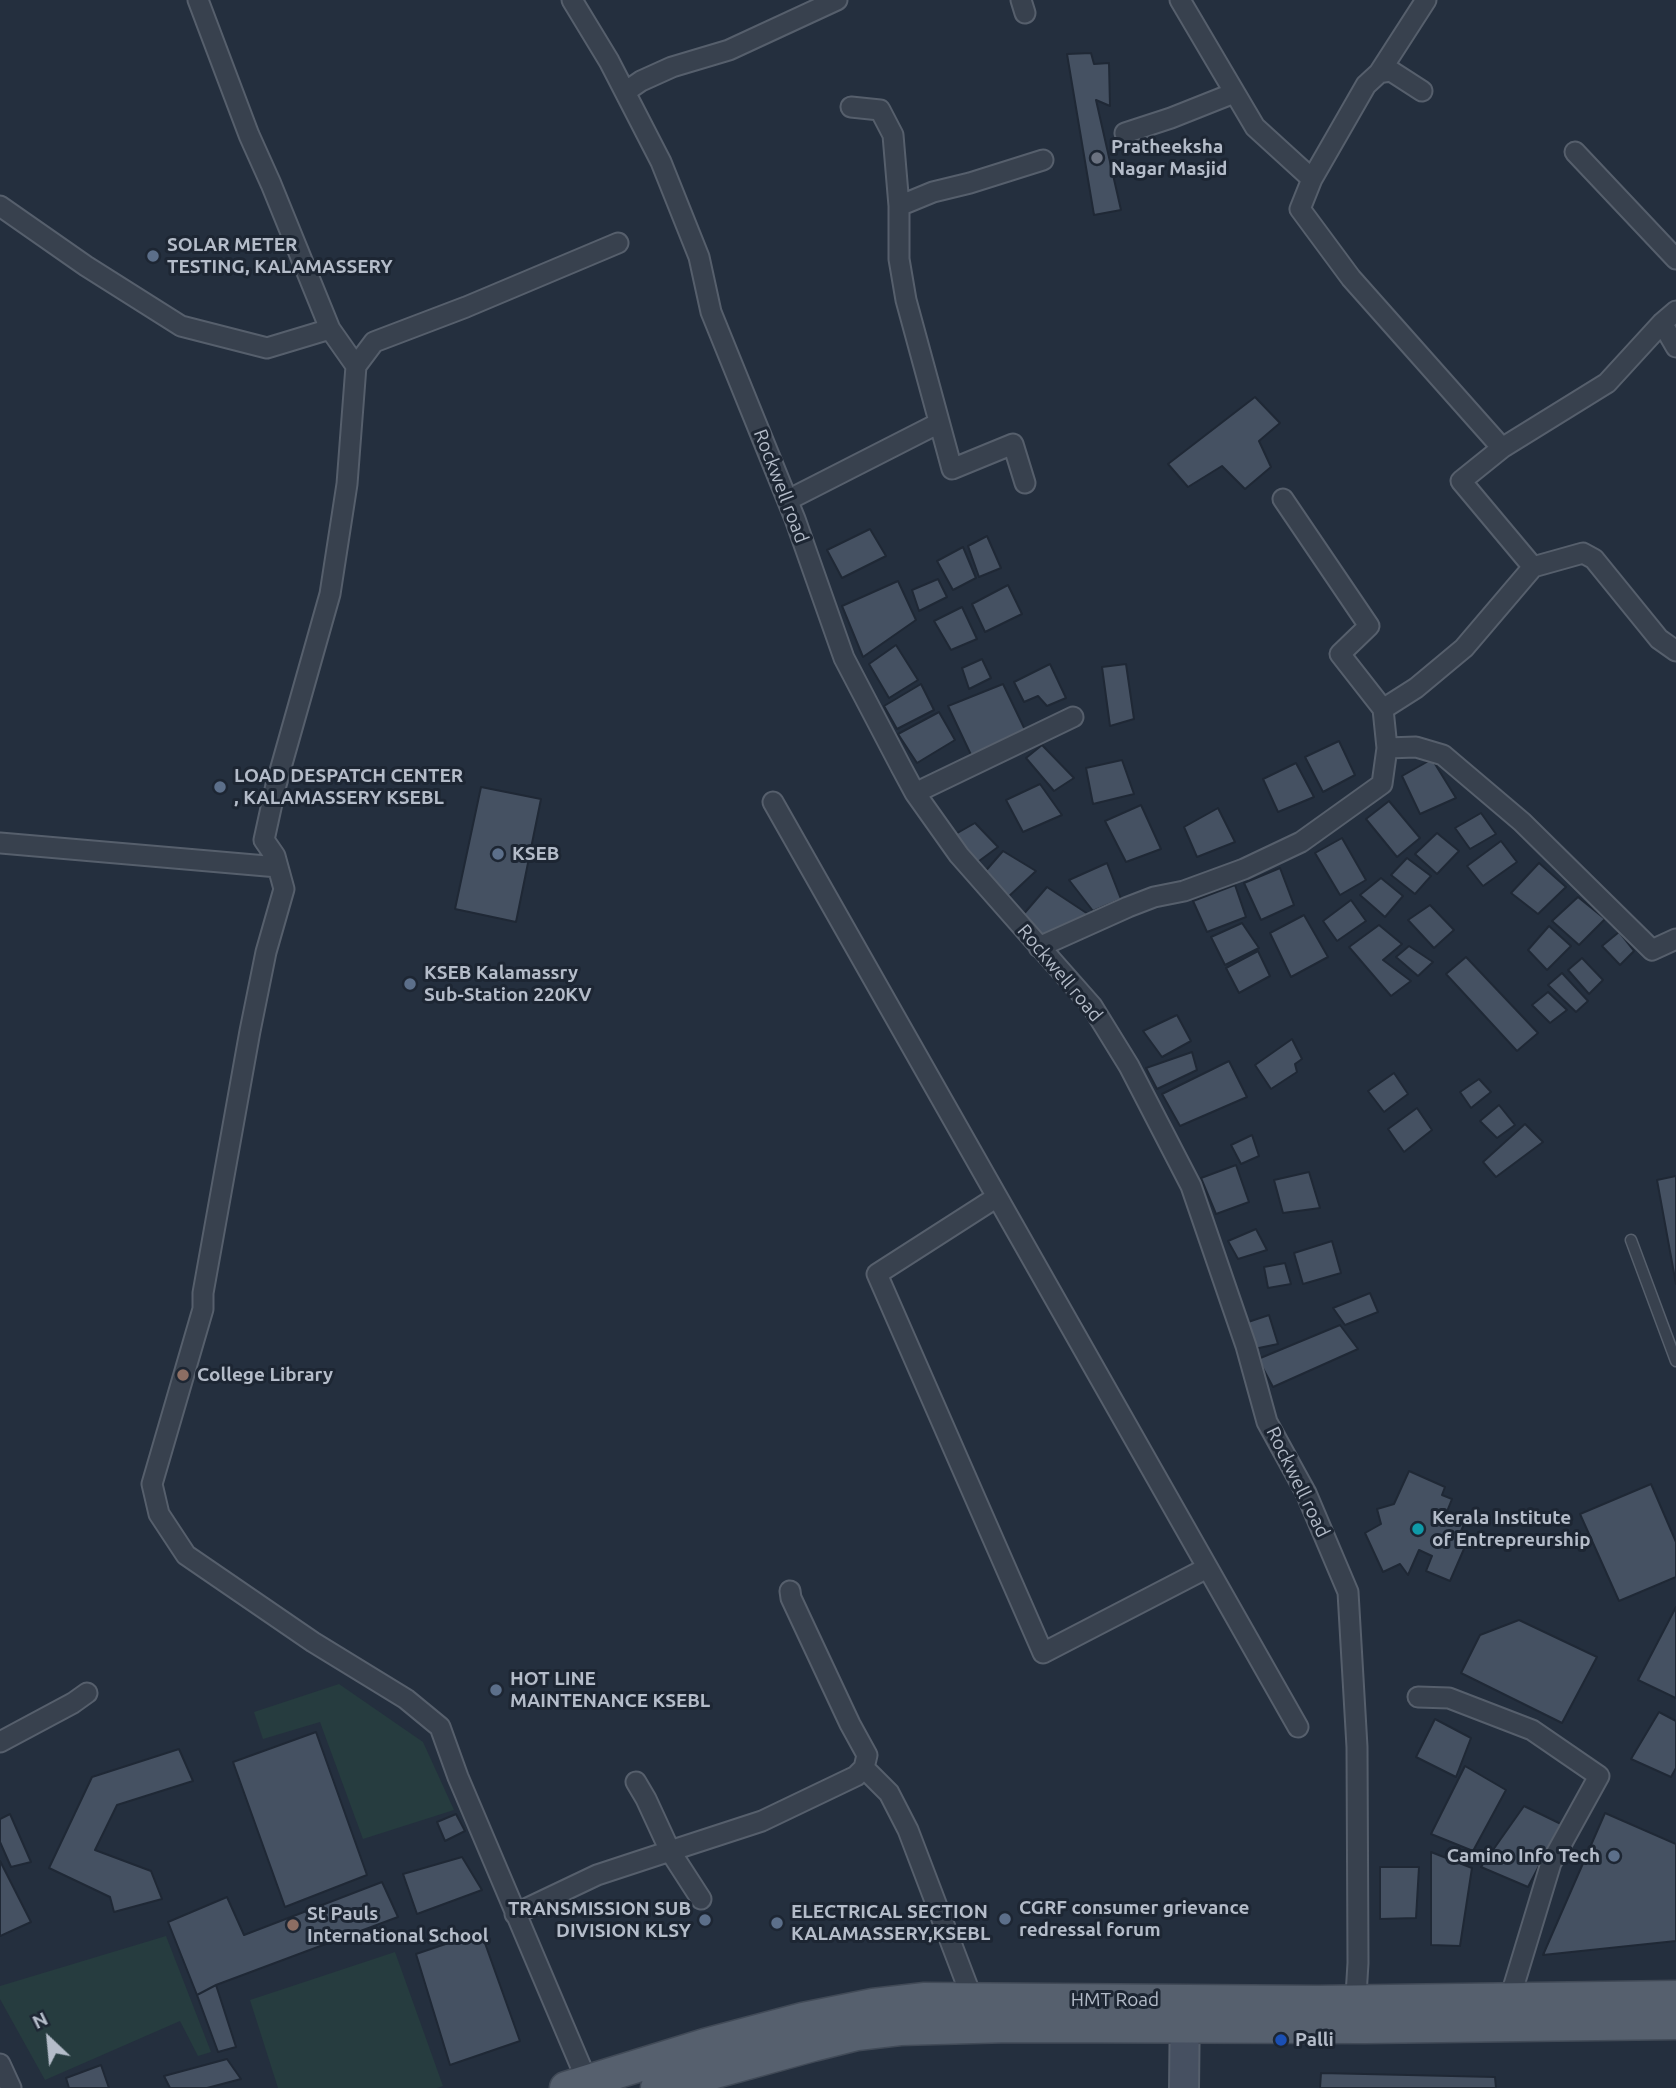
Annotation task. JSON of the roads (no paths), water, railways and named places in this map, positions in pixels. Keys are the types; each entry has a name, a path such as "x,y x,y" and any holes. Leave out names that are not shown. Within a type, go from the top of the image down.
{"main road":[{"name":"HMT Road","path":"1355,2014 1510,1998 1676,1997"},
{"name":"HMT Road","path":"581,2086 705,2045 803,2019 873,2005 925,1999 972,1998 1185,2013 1355,2014 1676,2024"},
{"name":"HMT Road","path":"657,2088 758,2058 857,2034 1185,2013"}],"street":[{"path":"198,0 248,135 271,184 330,329 356,366"},
{"name":"Rockwell road","path":"572,0 625,92 661,162 695,245 711,312 788,500 844,658 915,793 959,855 1092,1006 1129,1066 1191,1186 1246,1346 1268,1422 1307,1493 1348,1592 1357,1747 1358,1963 1355,2014"},
{"path":"625,92 641,80 672,67 729,50 837,0"},
{"path":"1180,0 1255,127 1312,179"},
{"path":"1426,0 1379,73 1366,85 1312,179 1300,209 1351,278 1502,448"},
{"path":"1379,73 1391,71 1422,91"},
{"path":"1125,133 1234,93"},
{"path":"851,107 880,110 893,135 900,206 899,259 905,300 952,469 1013,444 1025,483"},
{"path":"1575,152 1676,260"},
{"path":"900,206 933,192 1043,160"},
{"path":"0,206 86,266 181,326 267,348 330,329"},
{"path":"581,2086 440,1727 406,1699 313,1642 186,1555 159,1514 152,1485 204,1309 212,1242 250,1031 266,952 284,889 275,856 264,840 276,785 330,594 347,484 356,366 374,342 466,307 618,243"},
{"path":"1533,567 1461,481 1502,448 1607,383 1669,317"},
{"path":"1669,317 1676,347"},
{"path":"788,500 939,423"},
{"path":"1039,947 1128,907 1154,897 1184,891 1244,869 1301,842 1382,784 1387,748 1383,709 1340,654 1369,626 1283,499"},
{"path":"1383,709 1416,688 1464,648 1533,567 1583,553 1594,559 1659,639 1676,652"},
{"path":"915,793 1073,717"},
{"path":"1387,748 1416,747 1443,755 1522,822 1652,950 1676,939"},
{"path":"773,802 1297,1727"},
{"path":"0,843 278,867"},
{"path":"997,1197 877,1274 1043,1653 1207,1568"},
{"path":"515,1914 597,1875 762,1822 806,1798 850,1780 864,1768 867,1755 850,1724 790,1591"},
{"path":"0,1742 87,1693"},
{"path":"1418,1697 1449,1698 1532,1730 1599,1776 1552,1863 1510,1998"},
{"path":"864,1768 889,1793 908,1829 972,1998"},
{"path":"636,1782 670,1851 701,1899"},
{"path":"1184,2088 1185,2013"},
{"path":"0,2064 11,2088"}],"lane":[{"path":"1631,1240 1676,1361"}],"place":[{"name":"Pratheeksha Nagar Masjid","path":"1097,158"},
{"name":"SOLAR METER TESTING, KALAMASSERY","path":"153,256"},
{"name":"LOAD DESPATCH CENTER , KALAMASSERY KSEBL","path":"220,787"},
{"name":"KSEB","path":"498,854"},
{"name":"KSEB Kalamassry Sub-Station 220KV","path":"410,984"},
{"name":"College Library","path":"183,1375"},
{"name":"Kerala Institute of Entrepreurship","path":"1418,1529"},
{"name":"HOT LINE MAINTENANCE KSEBL","path":"496,1690"},
{"name":"Camino Info Tech","path":"1614,1856"},
{"name":"CGRF consumer grievance redressal forum","path":"1005,1919"},
{"name":"TRANSMISSION SUB DIVISION KLSY","path":"705,1920"},
{"name":"ELECTRICAL SECTION KALAMASSERY,KSEBL","path":"777,1923"},
{"name":"St Pauls International School","path":"293,1925"},
{"name":"Palli","path":"1281,2040"}]}
